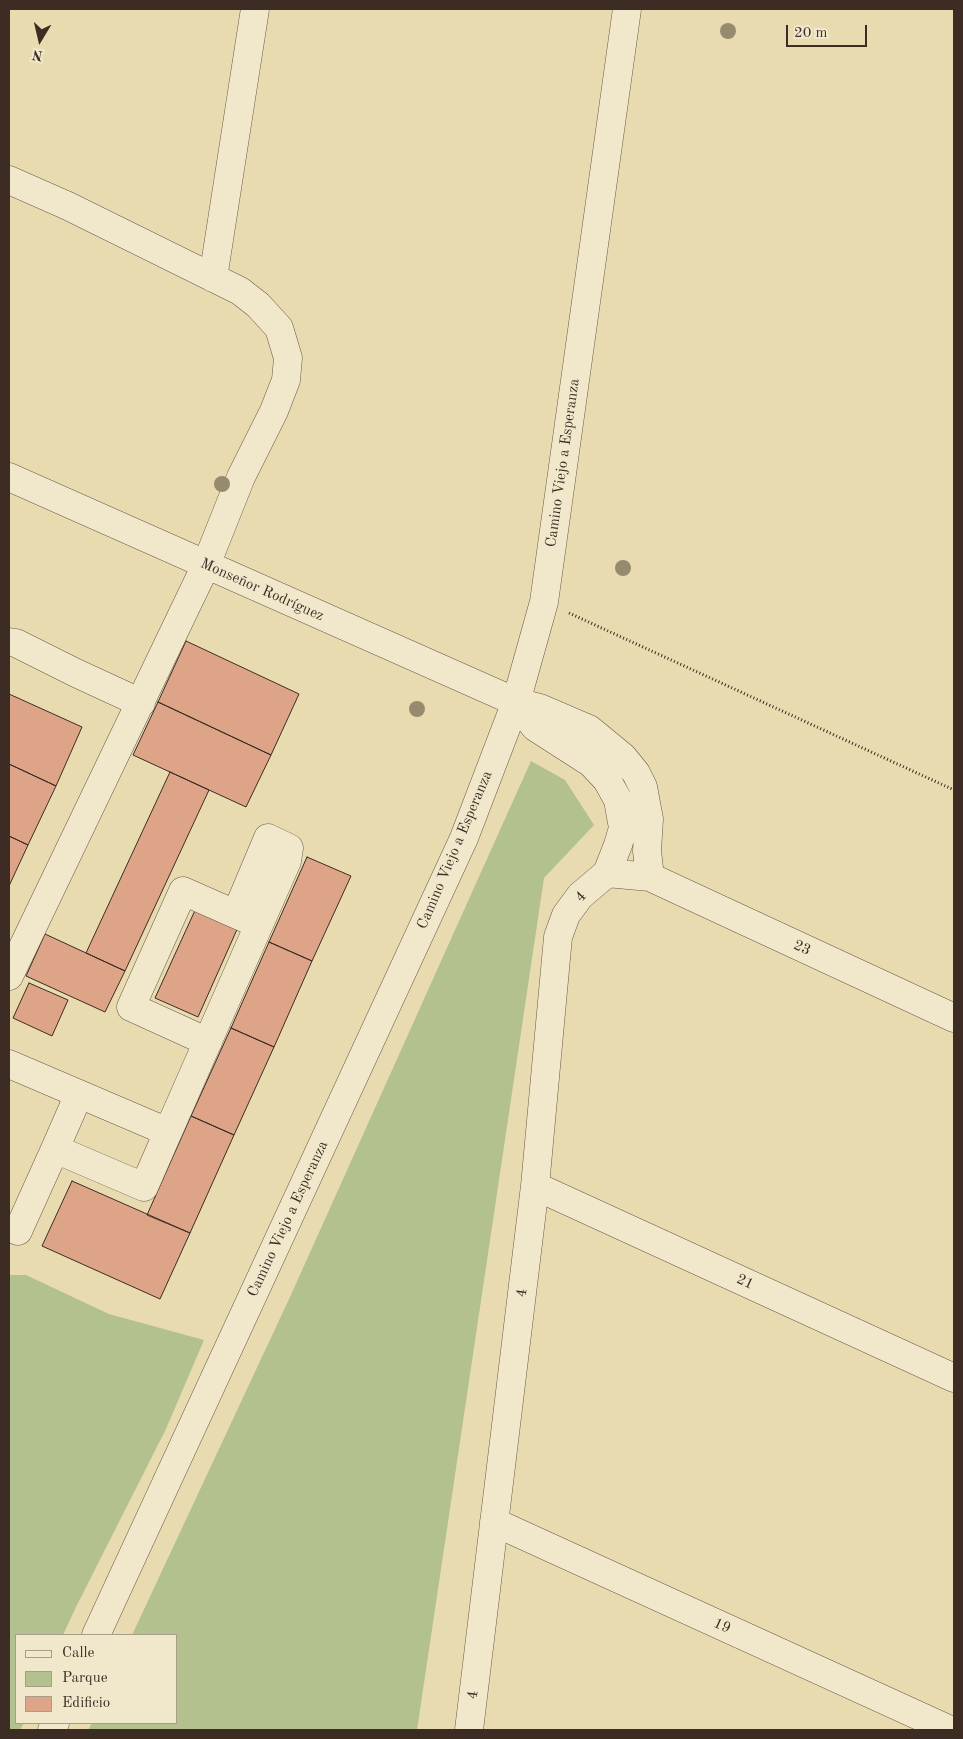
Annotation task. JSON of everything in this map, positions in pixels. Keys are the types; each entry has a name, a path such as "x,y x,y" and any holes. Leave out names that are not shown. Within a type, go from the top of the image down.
{"street":[{"path":"214,278 255,9"},
{"name":"Camino Viejo a Esperanza","path":"96,1634 464,838 516,702 544,602 627,9"},
{"path":"9,180 76,210 240,292 252,301 279,328 288,358 286,380 274,411 241,477 206,565 9,976"},
{"name":"Monseñor Rodríguez","path":"9,477 516,702 540,708 589,729 623,757 636,772 643,787 649,819 647,851 650,877"},
{"path":"9,642 16,643 141,703"},
{"path":"516,702 535,727 591,763 607,780 618,800 623,828 607,873"},
{"path":"618,845 647,851"},
{"name":"23","path":"607,873 650,877 954,1018"},
{"name":"4","path":"469,1730 535,1186 558,937 566,915 575,902 607,873"},
{"path":"55,1149 144,1187 208,1042 247,919 184,891 131,1007 208,1042"},
{"path":"9,1064 168,1132"},
{"path":"18,1231 79,1094"},
{"name":"21","path":"535,1186 954,1378"},
{"name":"19","path":"494,1522 950,1730"}],"path":[{"path":"544,602 954,790"}],"green space":[{"path":"531,761 565,780 594,825 544,878 417,1730 88,1730 91,1724 178,1724 178,1634 132,1634 290,1297"},
{"path":"9,1275 26,1275 109,1314 204,1340 166,1429 63,1634 15,1634 15,1724 23,1724 20,1730 9,1730"}],"building":[{"path":"186,641 299,694 271,755 158,702"},
{"path":"9,694 82,727 56,786 9,764"},
{"path":"158,702 271,755 246,807 133,755"},
{"path":"9,764 56,786 28,845 9,836"},
{"path":"170,772 209,790 125,971 86,953"},
{"path":"9,836 28,845 9,886"},
{"path":"307,857 351,876 312,961 269,942"},
{"path":"197,906 239,925 198,1017 155,998"},
{"path":"45,934 125,971 105,1012 26,976"},
{"path":"269,942 312,961 274,1047 231,1028"},
{"path":"29,983 68,1000 52,1036 13,1018"},
{"path":"231,1028 274,1047 234,1135 191,1116"},
{"path":"191,1116 234,1135 190,1233 147,1215"},
{"path":"72,1181 190,1233 160,1299 42,1246"}]}
